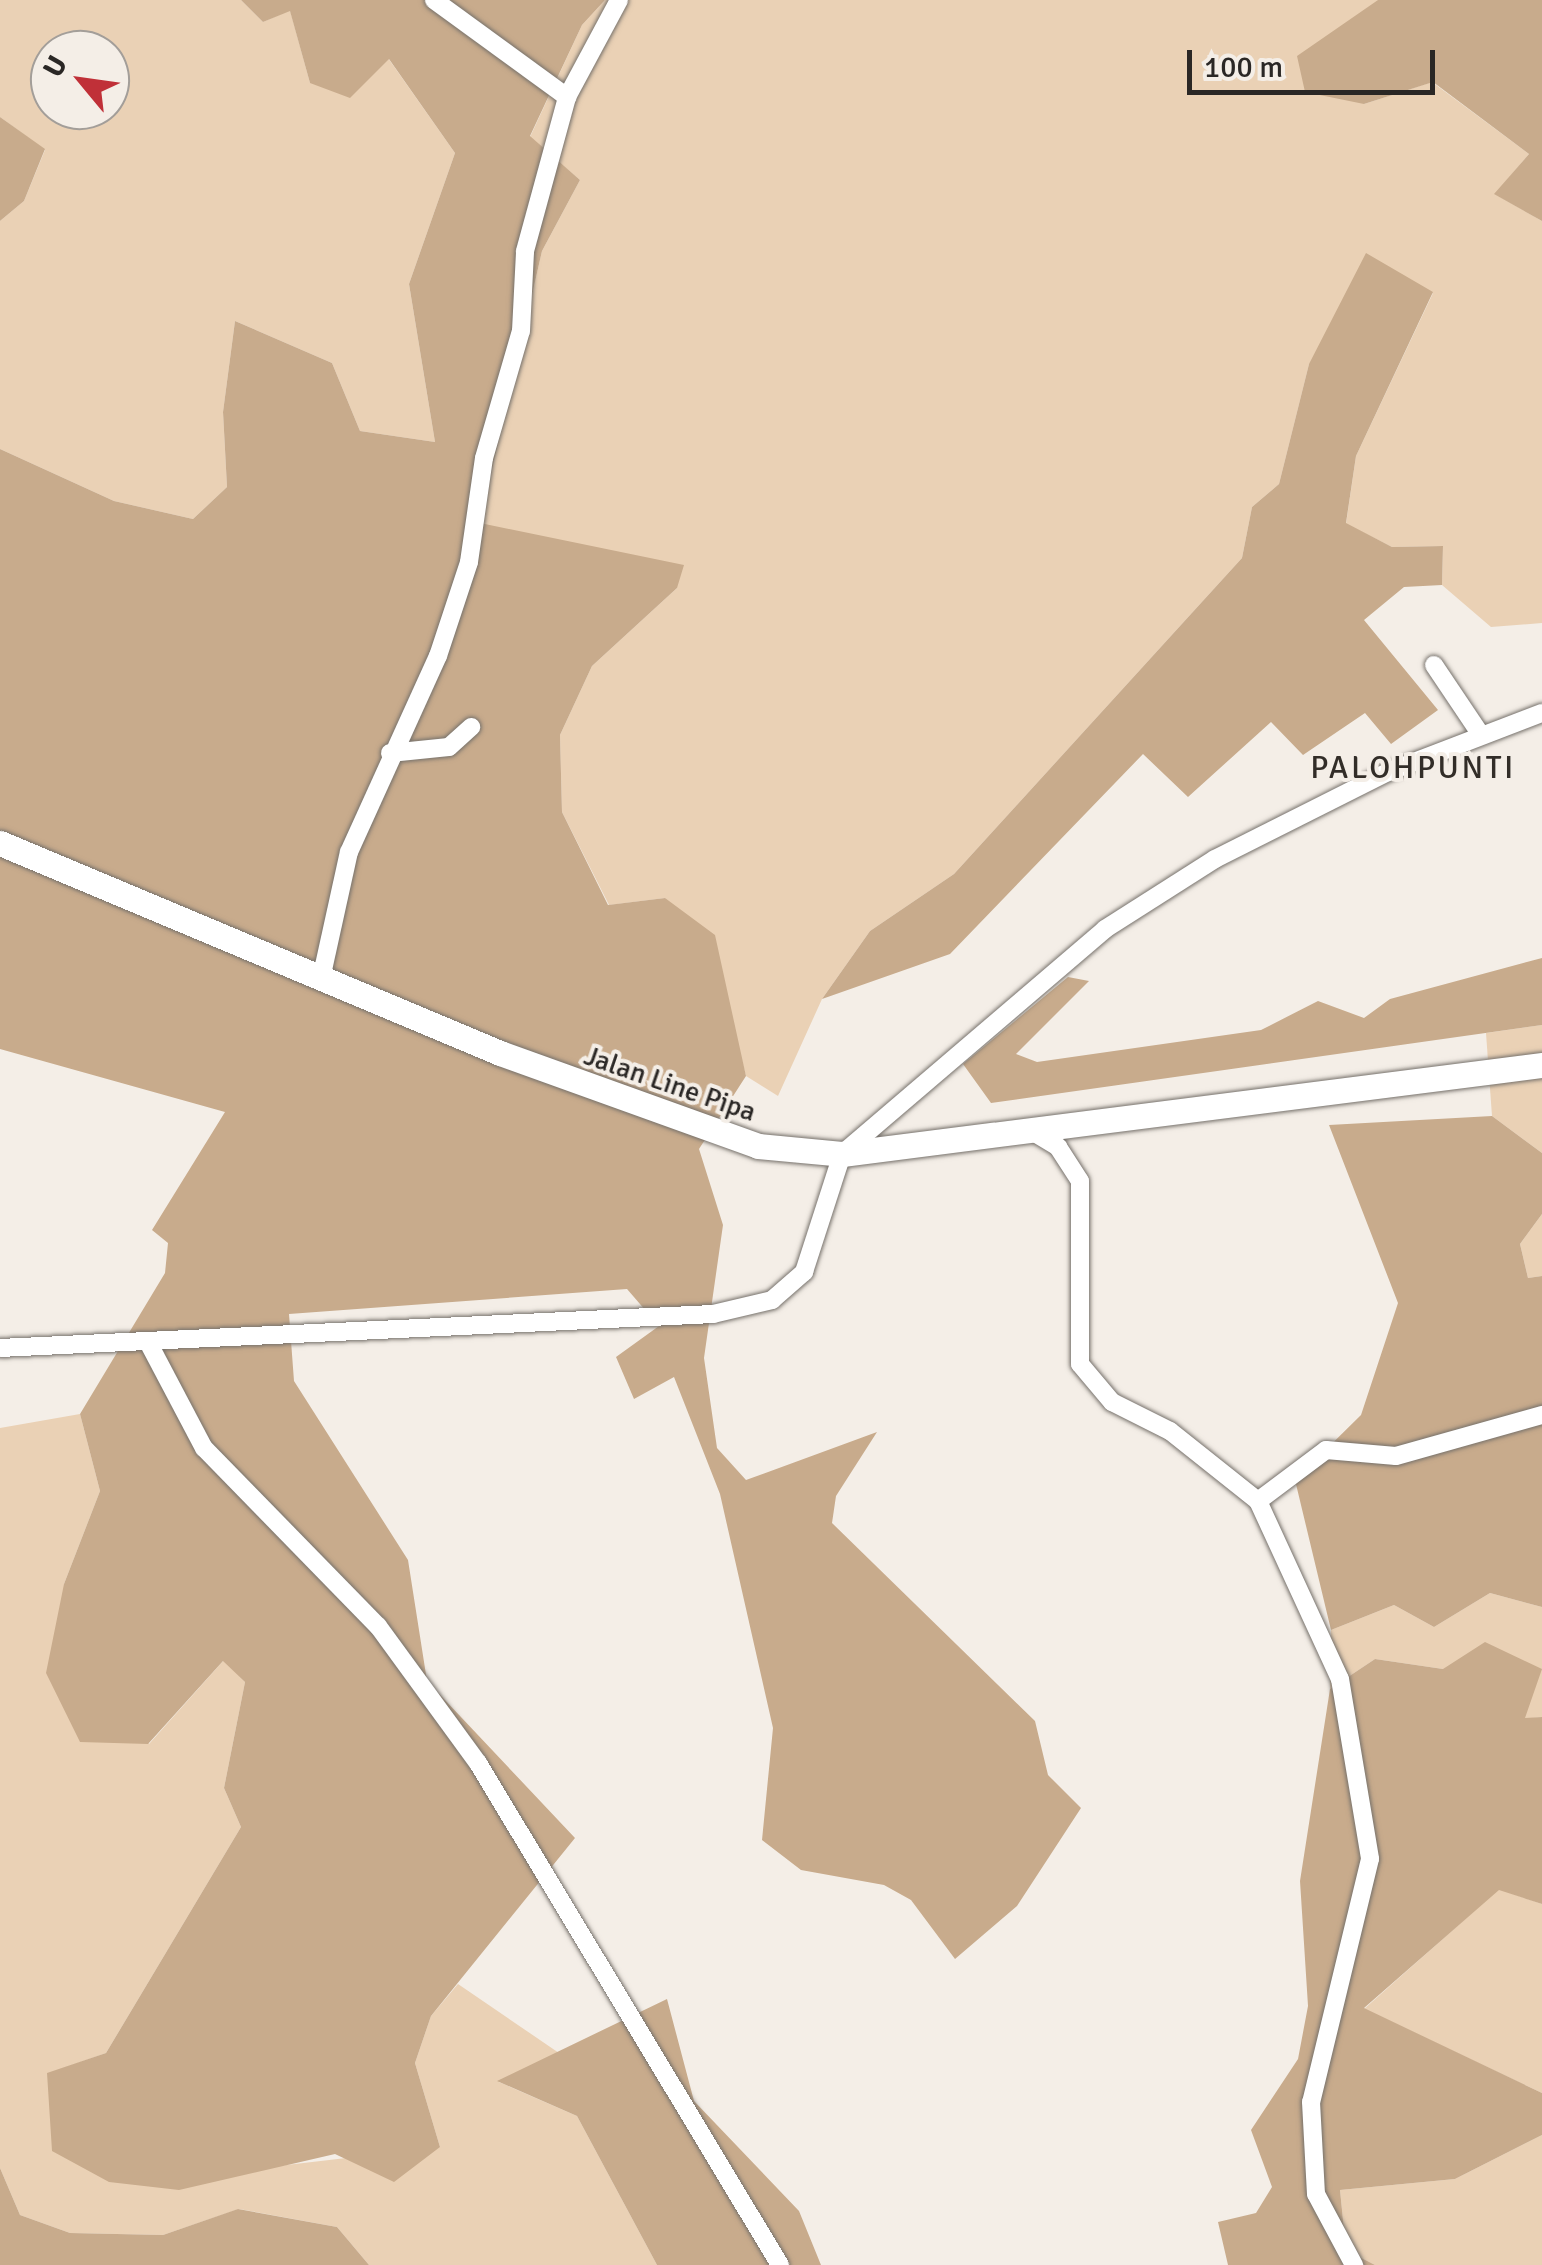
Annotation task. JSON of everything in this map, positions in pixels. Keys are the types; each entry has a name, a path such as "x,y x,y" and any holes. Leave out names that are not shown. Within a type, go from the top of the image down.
{"main road":[{"name":"Jalan Line Pipa","path":"0,844 321,979 710,1135 842,1154 1542,1065"}],"street":[{"path":"434,0 566,97"},
{"path":"321,979 349,852 390,753 438,656 469,562 484,458 522,331 526,252 566,97 619,0"},
{"path":"1434,665 1479,732"},
{"path":"0,1348 740,1312 786,1293 804,1272 842,1154 1130,910 1215,858 1479,732 1542,712"},
{"path":"390,753 449,747 472,727"},
{"path":"1029,1130 1058,1147 1080,1182 1080,1364 1112,1402 1170,1431 1258,1501 1340,1679 1368,1817 1367,1882 1311,2102 1316,2194 1354,2265"},
{"path":"148,1342 204,1448 378,1626 468,1749 780,2265"},
{"path":"1258,1501 1326,1450 1396,1456 1542,1416"}],"shaded area":[{"path":"0,0 241,0 263,22 290,10 310,83 388,58 455,153 409,284 435,442 360,431 332,363 235,321 223,412 227,487 193,519 114,501 0,449 0,221 24,201 45,150 0,117"},
{"path":"241,0 605,0 582,25 530,136 580,180 542,251 480,523 684,565 677,588 592,666 560,735 562,812 608,905 665,898 715,935 746,1076 699,1149 723,1225 704,1358 717,1448 746,1480 877,1432 836,1496 832,1523 1035,1721 1048,1775 1081,1808 1017,1906 955,1959 911,1900 884,1885 801,1870 762,1840 773,1728 720,1494 674,1377 634,1399 616,1357 659,1326 627,1289 289,1314 294,1381 408,1560 427,1681 575,1838 431,2016 415,2063 440,2147 394,2182 335,2154 179,2190 109,2182 52,2151 47,2073 106,2053 241,1827 224,1788 245,1682 223,1661 148,1744 80,1742 46,1673 64,1584 100,1491 80,1414 165,1273 168,1243 152,1230 225,1112 0,1049 0,449 114,501 193,519 227,487 223,412 235,321 332,363 360,431 435,442 409,284 455,153 389,59 350,98 310,83 290,11 263,22"},
{"path":"605,0 1378,0 1364,104 1432,82 1529,154 1495,194 1542,221 1542,623 1491,627 1442,585 1443,546 1392,547 1346,524 1356,456 1433,293 1309,364 1279,484 1252,507 1242,558 954,874 870,931 822,999 778,1096 746,1076 729,1011 665,898 609,905 562,812 560,735 592,666 677,588 480,523 542,251 580,180 530,137 582,25"},
{"path":"1378,0 1542,0 1542,221 1494,194 1529,154 1433,82 1364,104 1305,92 1297,56"},
{"path":"0,117 45,149 24,201 0,221"},
{"path":"1366,253 1433,292 1356,456 1346,523 1392,547 1443,546 1442,585 1404,587 1364,620 1438,710 1391,744 1365,713 1303,755 1271,722 1188,797 1143,754 950,954 822,999 870,931 954,874 1242,558 1252,507 1279,484 1309,364"},
{"path":"1542,958 1542,1025 991,1103 963,1064 1068,977 1089,981 1016,1054 1037,1062 1261,1030 1318,1001 1364,1018 1390,999"},
{"path":"1542,1025 1542,1153 1492,1116 1486,1033"},
{"path":"1492,1116 1542,1153 1542,1214 1520,1244 1528,1278 1542,1276 1542,1607 1490,1593 1434,1627 1394,1605 1331,1630 1295,1480 1361,1415 1398,1303 1329,1125"},
{"path":"1542,1214 1542,1276 1528,1278 1520,1244"},
{"path":"80,1414 100,1491 64,1584 149,1744 224,1660 245,1682 224,1788 241,1827 106,2053 47,2074 278,2166 440,2147 415,2063 431,2016 458,1984 559,2053 499,2082 577,2116 657,2265 369,2265 337,2227 239,2209 163,2235 70,2233 20,2215 0,2168 0,1428"},
{"path":"1490,1593 1542,1607 1542,1717 1524,1719 1443,1669 1375,1659 1330,1689 1331,1630 1394,1605 1434,1627"},
{"path":"1485,1642 1542,1669 1525,1718 1542,1717 1542,1904 1499,1890 1364,2008 1542,2093 1542,2135 1455,2179 1340,2190 1346,2250 1375,2265 1228,2265 1218,2222 1256,2213 1272,2187 1251,2130 1298,2059 1308,2006 1300,1881 1330,1689 1375,1659 1443,1669"},
{"path":"1499,1889 1542,1904 1542,2093 1364,2009"},
{"path":"667,1999 694,2101 799,2211 821,2265 657,2265 577,2116 497,2081"},
{"path":"1542,2135 1542,2265 1375,2265 1346,2250 1340,2190 1455,2179"},
{"path":"0,2168 20,2215 70,2233 163,2235 238,2209 337,2227 369,2265 0,2265"}],"district":[{"name":"PALOHPUNTI","path":"1413,768"}]}
